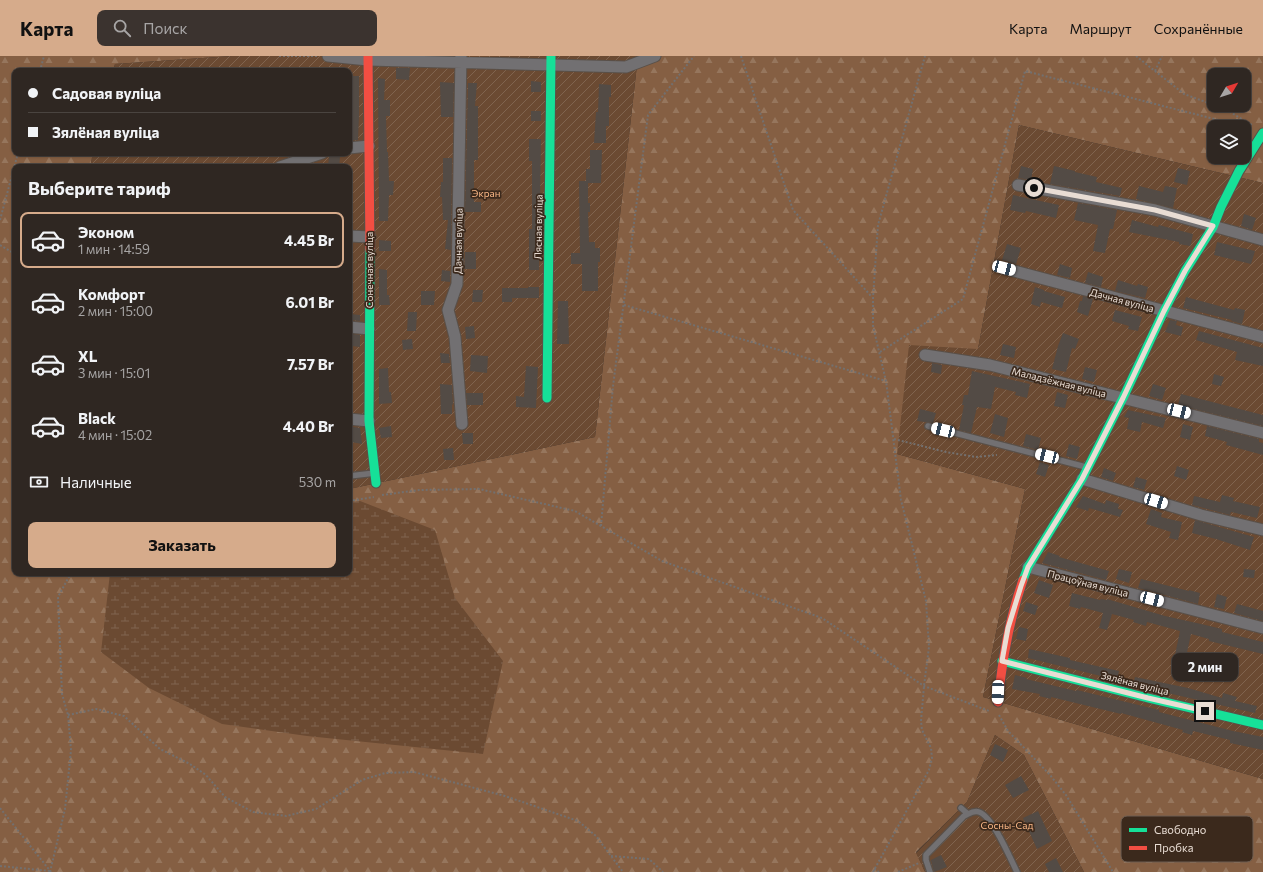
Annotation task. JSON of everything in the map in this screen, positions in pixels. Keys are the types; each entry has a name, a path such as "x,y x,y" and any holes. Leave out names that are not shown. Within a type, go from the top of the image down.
{"street":[{"path":"328,56 368,58 551,60 626,67 655,56"},
{"name":"Сонечная вуліца","path":"368,58 370,237 369,421 376,483"},
{"name":"Дачная вуліца","path":"461,59 458,284 448,310 455,337 462,424"},
{"name":"Лясная вуліца","path":"547,398 551,60"},
{"path":"998,702 1002,661 1008,628 1028,567 1082,479 1123,398 1164,311 1185,271 1213,226 1258,130"},
{"path":"352,148 369,146"},
{"path":"289,164 313,156"},
{"path":"1018,185 1155,210 1263,240"},
{"path":"352,236 370,237"},
{"name":"Дачная вуліца","path":"1004,268 1263,336"},
{"path":"352,327 369,329"},
{"name":"Маладзёжная вуліца","path":"924,355 990,365 1263,432"},
{"path":"352,419 369,421"},
{"path":"1082,479 1201,515 1263,530"},
{"name":"Працоўная вуліца","path":"1028,567 1263,628"},
{"name":"Зялёная вуліца","path":"1002,661 1263,725"}],"lane":[{"path":"928,426 1088,467"},
{"path":"352,476 375,473"},
{"path":"961,808 968,814"},
{"path":"930,872 926,860 926,854 968,814 971,812 979,812 993,824 1017,872"}],"path":[{"path":"41,68 44,56"},
{"path":"279,56 328,56"},
{"path":"602,526 613,386 648,115 694,56"},
{"path":"741,56 793,210 873,298"},
{"path":"879,872 874,871 929,770 932,758 931,748 922,730 921,721 929,647 926,601 901,500 886,381 873,326 873,298 878,225 924,56"},
{"path":"1136,56 1184,94 1207,102"},
{"path":"1156,71 1162,56"},
{"path":"879,352 963,298 1025,71 1258,130"},
{"path":"1230,112 1258,130"},
{"path":"0,220 12,175"},
{"path":"0,245 12,252"},
{"path":"624,305 886,381"},
{"path":"894,439 946,452 976,457 997,455"},
{"path":"352,501 419,490 479,489 576,511 662,561 822,618 924,686 964,703 999,715"},
{"path":"50,872 65,809 71,750 68,715 62,694 58,597 69,576"},
{"path":"998,702 999,715 1008,731 1050,775 1066,795 1113,872"},
{"path":"68,715 96,709 124,716 160,749 190,764 206,775 225,797 253,812 286,816 316,808 362,780 385,772 414,772 506,796 578,821 596,836 622,872"},
{"path":"0,808 50,872"},
{"path":"611,856 649,859 663,872"},
{"path":"898,872 926,860"},
{"path":"0,866 50,872"}],"green space":[{"path":"0,56 232,56 115,64 114,68 12,68 12,156 92,156 91,164 12,164 12,576 352,576 352,488 595,437 638,56 1263,56 1263,183 1019,125 978,349 897,454 1025,489 983,697 1263,779 1263,872 1084,872 1024,755 995,735 967,802 916,852 925,872 0,872"},
{"name":"Экран","path":"232,56 638,56 595,437 352,488 352,164 91,164 92,156 352,156 352,68 114,68 115,64"},
{"path":"1019,125 1263,183 1263,779 983,697 1025,489 897,454 909,345 978,349"},
{"path":"360,501 435,530 455,598 503,661 483,754 307,736 222,724 149,688 101,652 110,576 352,576 352,502"},
{"name":"Сосны-Сад","path":"995,735 1024,755 1084,872 925,872 916,853 967,802"}],"building":[{"path":"396,68 410,68 409,80 396,79"},
{"path":"352,76 359,76 358,140 352,141"},
{"path":"378,78 385,79 384,100 390,100 390,116 386,116 387,152 389,181 394,181 393,195 389,195 388,221 379,221"},
{"path":"531,81 541,82 541,92 531,92"},
{"path":"440,82 454,83 453,117 441,117"},
{"path":"468,83 477,83 475,106 478,106 478,160 474,160 474,202 481,202 481,212 465,212"},
{"path":"599,84 611,85 611,97 609,97 609,126 606,126 606,143 594,143 596,112 598,112"},
{"path":"531,111 541,111 541,121 531,121"},
{"path":"529,139 541,139 539,270 529,270 529,229 532,229 532,161 529,161"},
{"path":"590,150 602,150 601,183 588,183 588,203 590,203 590,212 588,212 589,242 595,242 595,248 600,248 600,262 598,262 598,291 582,291 582,264 571,264 571,253 580,253 579,181 586,181 586,169 590,169"},
{"path":"329,156 340,157 339,164 328,164"},
{"path":"443,158 452,158 451,250 445,249 448,220 443,220 442,197 440,197 441,182 443,182"},
{"path":"1021,166 1033,169 1031,180 1018,178"},
{"path":"1054,166 1097,177 1096,182 1122,188 1120,196 1050,184"},
{"path":"1178,168 1190,171 1187,185 1174,182"},
{"path":"1139,186 1163,192 1165,186 1177,188 1173,208 1136,199"},
{"path":"1013,195 1059,205 1056,218 1026,211 1025,213 1010,210"},
{"path":"1078,203 1117,210 1113,229 1110,229 1105,253 1093,251 1098,225 1074,220"},
{"path":"1244,214 1256,218 1252,230 1241,226"},
{"path":"1132,220 1193,234 1191,244 1190,246 1179,244 1179,242 1129,232"},
{"path":"379,240 391,241 391,251 379,251"},
{"path":"1217,242 1255,251 1251,264 1214,255"},
{"path":"1007,244 1021,248 1016,264 1002,260"},
{"path":"465,252 476,252 476,269 464,269"},
{"path":"1060,264 1072,268 1070,278 1057,275"},
{"path":"379,269 387,270 387,295 389,295 390,305 379,305"},
{"path":"442,270 450,271 450,282 441,281"},
{"path":"1088,272 1103,277 1101,287 1085,283"},
{"path":"1118,280 1137,286 1138,284 1148,287 1145,298 1115,291"},
{"path":"539,287 539,298 512,298 512,302 502,302 502,288"},
{"path":"1035,287 1065,297 1062,308 1041,302 1040,307 1031,304"},
{"path":"473,290 483,290 482,302 472,302"},
{"path":"421,291 435,291 434,305 421,305"},
{"path":"1083,296 1093,299 1088,316 1077,312"},
{"path":"1186,297 1234,310 1235,308 1245,310 1242,324 1231,321 1232,320 1183,308"},
{"path":"558,301 568,301 569,344 557,344"},
{"path":"1115,310 1142,317 1138,331 1128,329 1129,326 1112,321"},
{"path":"408,312 417,312 416,331 407,331"},
{"path":"352,314 360,315 360,321 352,320"},
{"path":"1170,320 1177,321 1176,325 1183,327 1181,336 1165,332"},
{"path":"474,326 475,338 466,339 465,327"},
{"path":"1199,331 1263,348 1263,366 1235,360 1237,352 1196,340"},
{"path":"1063,333 1079,339 1075,349 1072,348 1066,372 1052,369"},
{"path":"353,334 360,335 360,347 352,346"},
{"path":"412,339 413,349 403,350 402,340"},
{"path":"1003,344 1016,347 1014,358 1000,355"},
{"path":"440,353 449,354 450,363 441,363"},
{"path":"471,355 488,356 487,373 470,371"},
{"path":"932,363 942,365 941,374 931,372"},
{"path":"526,366 538,367 536,408 516,407 516,396 524,397"},
{"path":"1085,367 1097,370 1094,382 1082,379"},
{"path":"388,368 389,392 391,392 392,403 379,404 379,369"},
{"path":"972,371 1030,384 1027,398 1015,395 1016,392 995,387 991,409 977,407 971,433 959,430 964,405 962,405 964,395 968,395"},
{"path":"1214,374 1224,377 1221,386 1212,384"},
{"path":"440,384 452,385 452,414 441,414"},
{"path":"1153,384 1166,388 1162,400 1149,396"},
{"path":"1057,392 1068,395 1065,408 1054,406"},
{"path":"466,393 483,393 483,405 467,405"},
{"path":"1181,394 1263,415 1263,426 1178,405"},
{"path":"920,409 936,413 933,423 917,421"},
{"path":"1128,410 1166,418 1163,428 1142,422 1140,432 1127,429 1129,418 1124,417"},
{"path":"995,414 1008,418 1004,437 990,433"},
{"path":"1183,424 1193,427 1190,440 1180,437"},
{"path":"391,426 392,437 381,438 379,428"},
{"path":"1207,426 1259,439 1259,442 1263,443 1263,455 1226,445 1227,442 1205,436"},
{"path":"353,427 360,428 362,444 352,442"},
{"path":"462,433 473,433 473,444 463,444"},
{"path":"1026,434 1041,438 1038,450 1023,446"},
{"path":"1069,444 1080,447 1077,459 1066,456"},
{"path":"453,448 454,460 444,460 443,449"},
{"path":"1040,462 1049,465 1045,477 1036,474"},
{"path":"1177,466 1189,470 1186,480 1174,476"},
{"path":"1104,468 1116,473 1113,481 1101,477"},
{"path":"1136,477 1147,480 1144,490 1133,487"},
{"path":"1222,495 1234,498 1233,501 1260,507 1257,518 1231,512 1230,515 1192,505 1194,496 1220,502"},
{"path":"1083,496 1105,504 1106,500 1119,504 1118,509 1123,510 1120,517 1089,508 1088,511 1076,507"},
{"path":"1151,509 1162,513 1161,517 1182,522 1178,540 1169,538 1171,532 1146,524"},
{"path":"1195,520 1254,537 1250,550 1192,533"},
{"path":"1048,552 1060,556 1059,557 1109,571 1106,580 1042,563"},
{"path":"1119,569 1132,572 1129,583 1116,579"},
{"path":"1244,569 1255,570 1254,578 1243,577"},
{"path":"1141,579 1200,593 1198,604 1138,588"},
{"path":"1039,580 1053,585 1049,598 1034,593"},
{"path":"1072,593 1100,600 1107,599 1165,616 1222,629 1222,632 1263,642 1263,654 1209,641 1209,639 1191,634 1186,657 1175,655 1180,631 1147,622 1146,626 1133,622 1134,620 1112,614 1107,630 1099,628 1103,613 1081,607 1080,609 1069,606"},
{"path":"1217,594 1227,597 1224,609 1214,607"},
{"path":"1026,602 1038,606 1035,615 1023,611"},
{"path":"1237,604 1263,611 1263,621 1234,613"},
{"path":"1019,627 1028,629 1026,641 1016,639"},
{"path":"1029,649 1119,671 1117,680 1028,658"},
{"path":"1015,675 1027,678 1026,679 1159,710 1159,712 1233,731 1263,737 1263,750 1230,743 1230,740 1193,731 1192,735 1182,732 1183,730 1121,713 1051,697 1051,699 1039,696 1040,694 1012,689"},
{"path":"1135,677 1188,688 1222,698 1223,693 1237,697 1235,701 1257,706 1255,713 1150,689 1133,684"},
{"path":"995,744 1008,750 1003,762 990,755"},
{"path":"1021,776 1029,790 1013,798 1005,785"},
{"path":"1038,811 1052,841 1037,849 1023,818"},
{"path":"941,855 947,867 934,872 931,860"},
{"path":"1056,858 1063,872 1049,872 1045,864"}],"traffic: fast":[{"path":"547,398 551,56"},
{"path":"1023,580 1028,567 1082,479 1123,398 1164,311 1185,271 1213,227 1239,171 1263,133"},
{"path":"370,250 369,421 376,483"},
{"path":"1002,661 1263,725"}],"traffic: jam":[{"path":"368,56 370,250"},
{"path":"998,702 1007,640 1023,580"}],"route":[{"path":"1034,188 1155,210 1213,226 1185,271 1164,311 1123,398 1082,479 1028,567 1008,628 1002,661 1205,711"}]}
